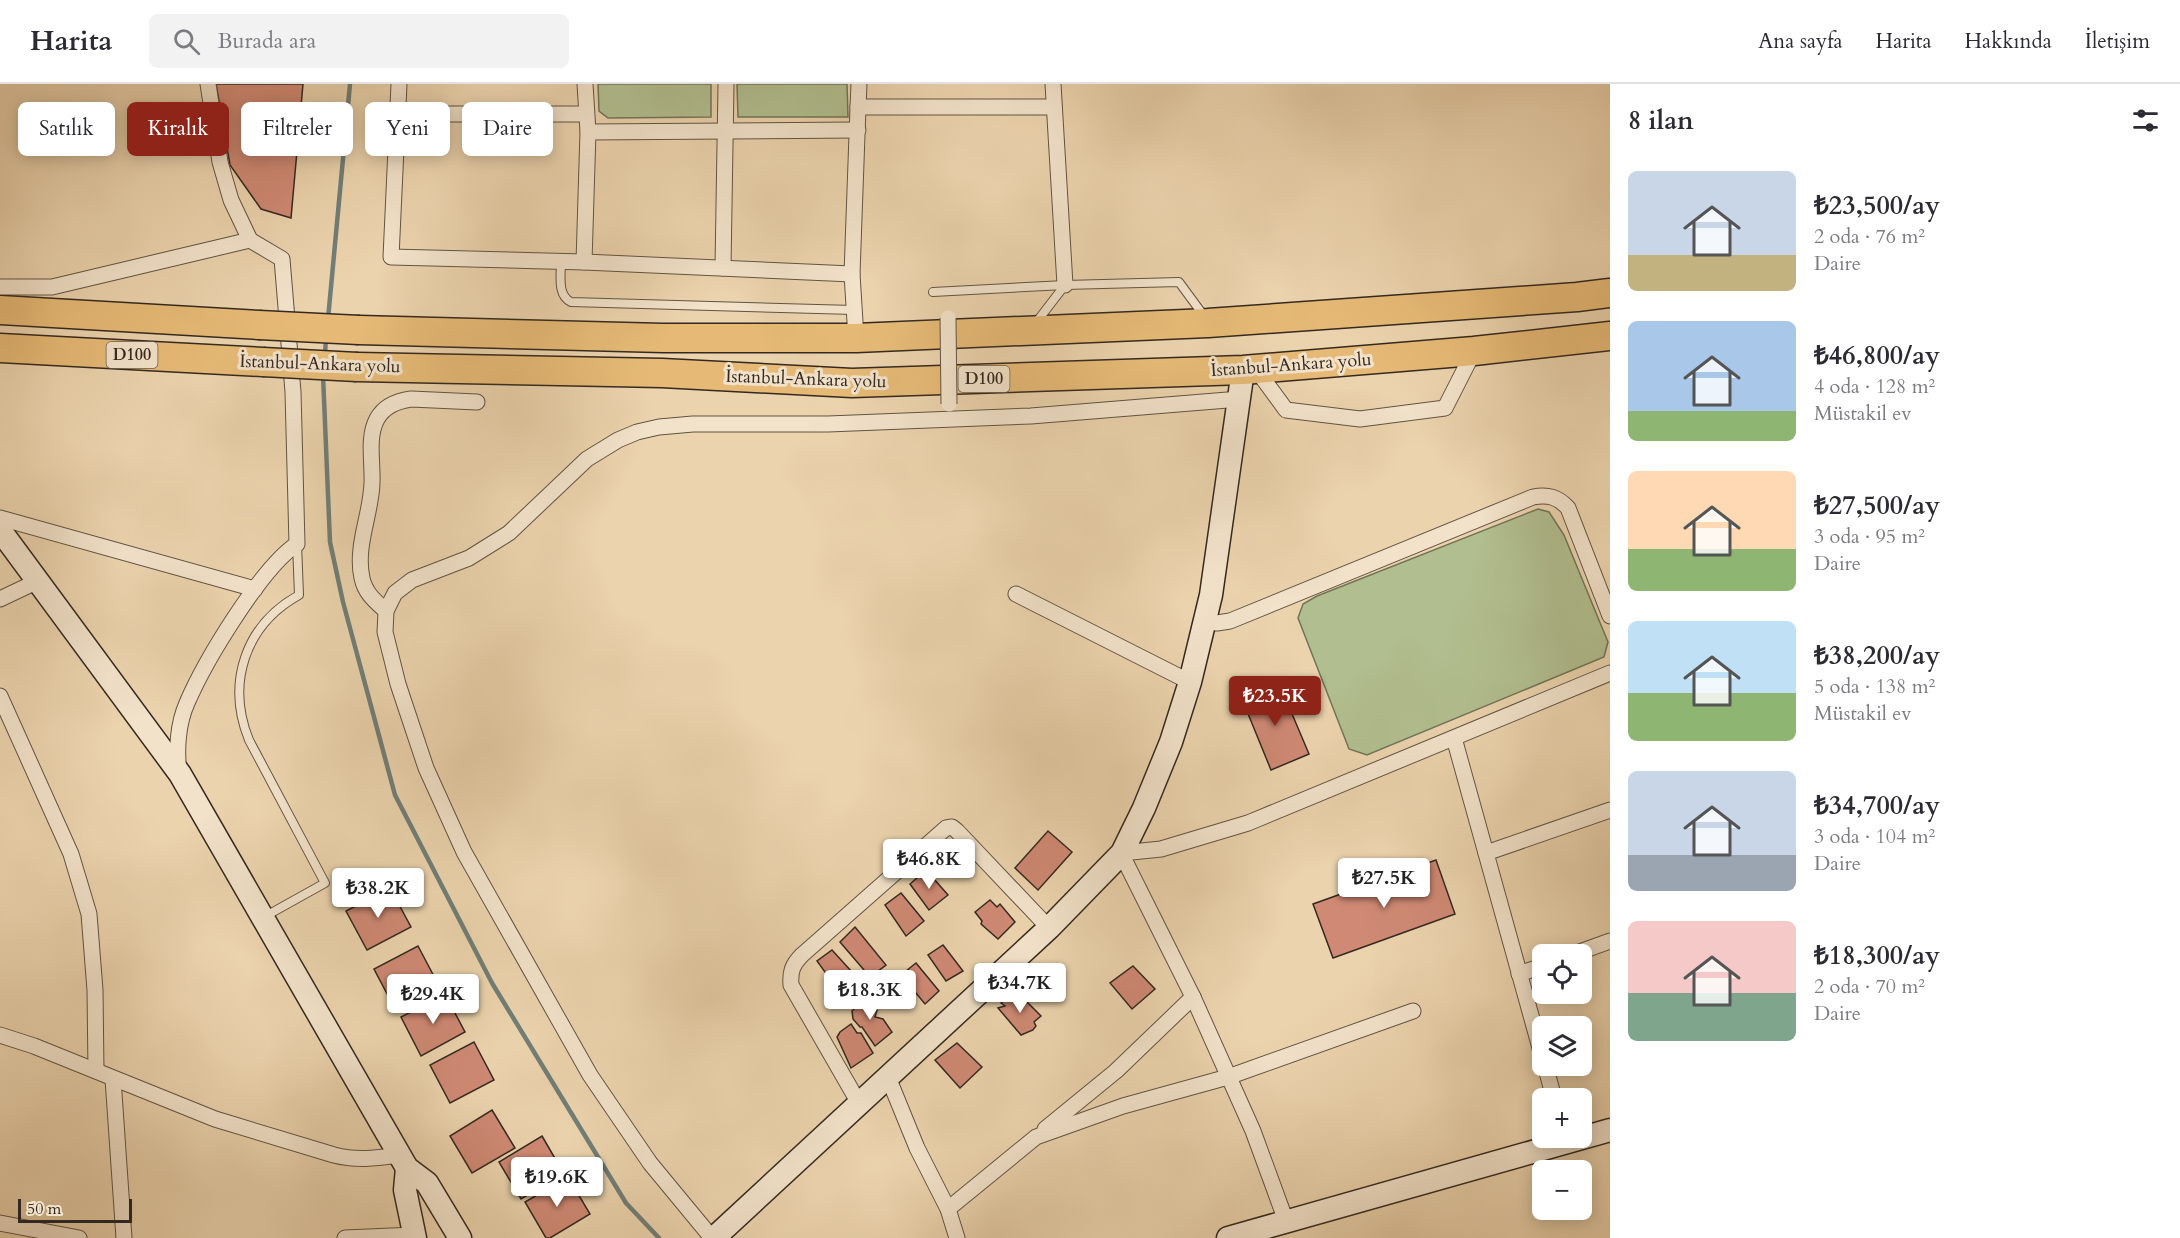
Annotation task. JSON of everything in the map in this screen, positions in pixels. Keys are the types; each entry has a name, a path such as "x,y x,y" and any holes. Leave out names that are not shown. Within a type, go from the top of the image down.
{"highway":[{"name":"İstanbul-Ankara yolu","path":"0,310 359,330 663,338 855,324 1031,330 1208,323 1577,297 1610,292"},
{"name":"İstanbul-Ankara yolu","path":"0,348 357,367 662,373 852,383 1250,369 1474,351 1610,336"}],"street":[{"path":"180,774 177,754 186,704 216,647 255,589 280,558 297,544 293,392 282,259 250,240 231,200 220,162 208,84"},
{"path":"398,102 399,84"},
{"path":"584,262 588,132 585,84"},
{"path":"723,268 726,84"},
{"path":"855,324 852,274 859,84"},
{"path":"1053,84 1065,285"},
{"path":"858,107 1054,107"},
{"path":"450,114 586,114"},
{"path":"588,132 858,130"},
{"path":"395,156 391,257 584,262 852,274"},
{"path":"0,287 51,287 250,240"},
{"path":"948,318 949,404"},
{"path":"1250,369 1286,410 1360,419 1445,408 1474,351"},
{"path":"1240,399 1030,416 828,424 693,424 659,427 637,432 618,440 587,459 509,532 469,558 412,580 394,593 386,610 385,632 398,684 426,768 464,852 590,1076 650,1162 713,1238 860,1105 1049,928 1121,853 1144,808 1171,742 1190,682 1211,595 1240,399 1250,369"},
{"path":"386,610 370,596 364,586 361,570 360,552 372,486 374,426 386,408 402,400 477,402"},
{"path":"1204,621 1217,623 1230,621 1533,497 1544,495 1557,499 1568,508 1610,616"},
{"path":"0,518 255,589"},
{"path":"0,530 180,774 403,1162 427,1183 460,1238"},
{"path":"0,599 38,581"},
{"path":"1016,594 1190,682"},
{"path":"1121,853 1161,849 1248,823 1610,673"},
{"path":"0,696 71,854 89,914 95,990 96,1071"},
{"path":"1454,738 1532,1019"},
{"path":"1486,853 1610,810"},
{"path":"860,1105 791,985 790,972 802,955 946,828 952,827 1049,928"},
{"path":"1121,853 1193,997 1253,1131 1286,1221"},
{"path":"1592,948 1610,941"},
{"path":"1520,974 1532,970"},
{"path":"948,1209 1116,1071 1193,997"},
{"path":"1036,1137 1123,1106 1228,1077 1413,1011"},
{"path":"0,1035 215,1119 350,1159 403,1162"},
{"path":"888,1077 917,1148 948,1209 957,1238"},
{"path":"113,1079 124,1238"},
{"path":"1592,1134 1610,1130"},
{"path":"1228,1238 1537,1148"},
{"path":"345,1238 415,1237 405,1190 403,1162"},
{"path":"0,1222 79,1238"}],"lane":[{"path":"561,262 562,294 571,302 855,324"},
{"path":"933,292 1179,282 1208,323"},
{"path":"1031,330 1065,285"},
{"path":"262,917 325,883 249,740 239,698 244,662 254,637 276,610 299,595 297,544"}],"green space":[{"path":"598,84 711,84 711,117 608,118 599,111"},
{"path":"737,84 847,84 848,117 738,117"},
{"path":"1538,509 1549,512 1564,535 1608,642 1604,657 1367,755 1349,749 1298,618 1303,604 1317,596"}],"building":[{"path":"216,84 303,84 301,102 241,102 241,156 297,156 291,218 261,209 230,165 229,102 219,102"},
{"path":"1279,683 1309,754 1271,770 1242,699"},
{"path":"1048,831 1072,852 1038,890 1015,868"},
{"path":"1436,860 1455,914 1333,958 1313,904"},
{"path":"926,870 948,895 929,910 910,884"},
{"path":"390,888 411,927 367,950 346,911"},
{"path":"901,893 924,921 906,936 885,905"},
{"path":"990,900 997,907 1000,904 1015,922 998,939 981,924 982,921 975,912"},
{"path":"855,927 886,965 870,977 840,942"},
{"path":"943,945 963,971 946,981 928,955"},
{"path":"418,946 438,984 394,1007 374,969"},
{"path":"832,950 861,982 843,997 817,961"},
{"path":"916,963 939,991 925,1004 901,975"},
{"path":"1133,966 1155,989 1132,1009 1110,983"},
{"path":"1018,993 1041,1016 1034,1022 1036,1026 1033,1030 1021,1035 998,1008 1005,1006 1001,1003"},
{"path":"445,994 465,1032 421,1056 401,1017"},
{"path":"862,999 864,1002 871,1000 877,1010 875,1017 883,1019 892,1032 875,1046 862,1027 853,1019 854,1009 852,1007"},
{"path":"851,1024 857,1033 861,1033 873,1053 851,1068 837,1037"},
{"path":"474,1042 494,1080 450,1103 430,1065"},
{"path":"957,1043 982,1067 960,1088 935,1060"},
{"path":"492,1110 515,1148 472,1173 450,1136"},
{"path":"542,1136 564,1174 521,1199 499,1162"},
{"path":"568,1177 590,1214 550,1238 546,1238 525,1202"}],"waterway":[{"path":"328,319 350,84"},
{"path":"325,355 326,337"},
{"path":"323,375 330,542 343,602 395,795 492,983 626,1203 659,1238"}]}
